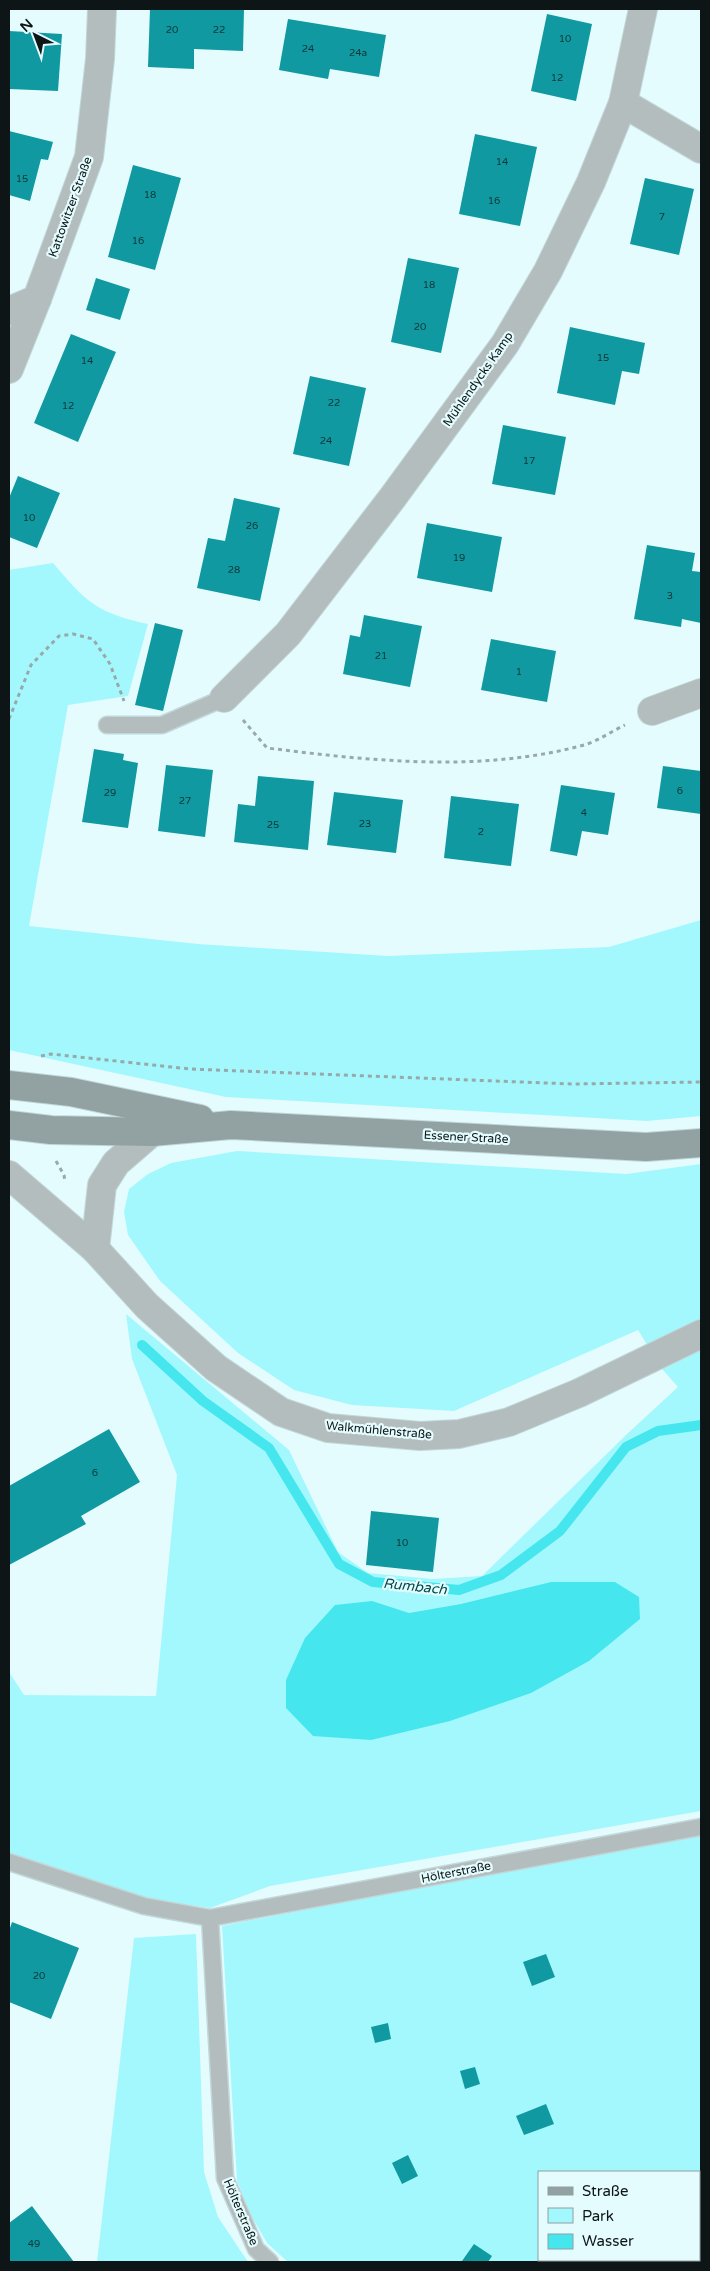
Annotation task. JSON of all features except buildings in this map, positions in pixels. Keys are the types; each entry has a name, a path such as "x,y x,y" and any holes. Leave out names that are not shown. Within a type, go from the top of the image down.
{"main road":[{"name":"Essener Straße","path":"9,1085 71,1092 231,1125"},
{"name":"Essener Straße","path":"9,1125 51,1130 152,1132 231,1125 646,1147 701,1143"}],"street":[{"name":"Kattowitzer Straße","path":"9,368 37,300 89,156 100,59 102,9"},
{"name":"Mühlendycks Kamp","path":"224,698 288,634 393,497 504,344 552,262 591,182 622,103 643,9"},
{"path":"622,103 701,148"},
{"path":"9,311 37,300"},
{"path":"652,711 701,693"},
{"path":"95,1249 102,1185 116,1162 152,1132"},
{"name":"Walkmühlenstraße","path":"9,1175 95,1249 147,1306 216,1368 281,1412 328,1428 420,1436 459,1434 509,1422 579,1393 701,1334"}],"lane":[{"path":"107,724 162,725 224,698"},
{"name":"Hölterstraße","path":"9,1862 144,1906 210,1918 701,1827"},
{"name":"Hölterstraße","path":"210,1918 225,2178 256,2249 270,2262"}],"path":[{"path":"9,719 31,665 59,636 73,634 93,639 110,664 129,723"},
{"path":"224,698 267,748 369,760 409,762 500,761 586,744 652,711"},
{"path":"51,1054 190,1069 572,1084 701,1082"}],"green space":[{"path":"53,563 84,597 94,604 116,615 148,624 128,696 68,705 29,926 198,944 388,956 609,947 701,920 701,1116 647,1121 226,1097 9,1050 9,570"},
{"path":"237,1151 626,1174 701,1164 701,1811 270,1886 210,1908 143,1898 9,1853 9,1672 24,1695 156,1696 177,1475 132,1359 126,1314 289,1450 338,1552 368,1573 433,1579 482,1576 627,1434 678,1387 663,1370 638,1330 454,1411 352,1405 294,1390 238,1353 160,1281 128,1235 124,1212 129,1189 148,1174 171,1163"},
{"path":"701,1835 701,2262 288,2262 267,2243 252,2217 237,2181 222,1926 559,1860"},
{"path":"196,1934 204,2172 218,2217 248,2262 97,2262 134,1938"}],"water":[{"path":"551,1582 615,1582 639,1597 640,1619 589,1661 531,1693 450,1721 371,1740 313,1736 286,1708 286,1680 305,1638 335,1605 372,1601 409,1613 461,1604"}],"waterway":[{"name":"Rumbach","path":"142,1345 203,1401 269,1448 339,1564 373,1582 459,1590 501,1575 560,1531 626,1447 658,1431 701,1425"}]}
